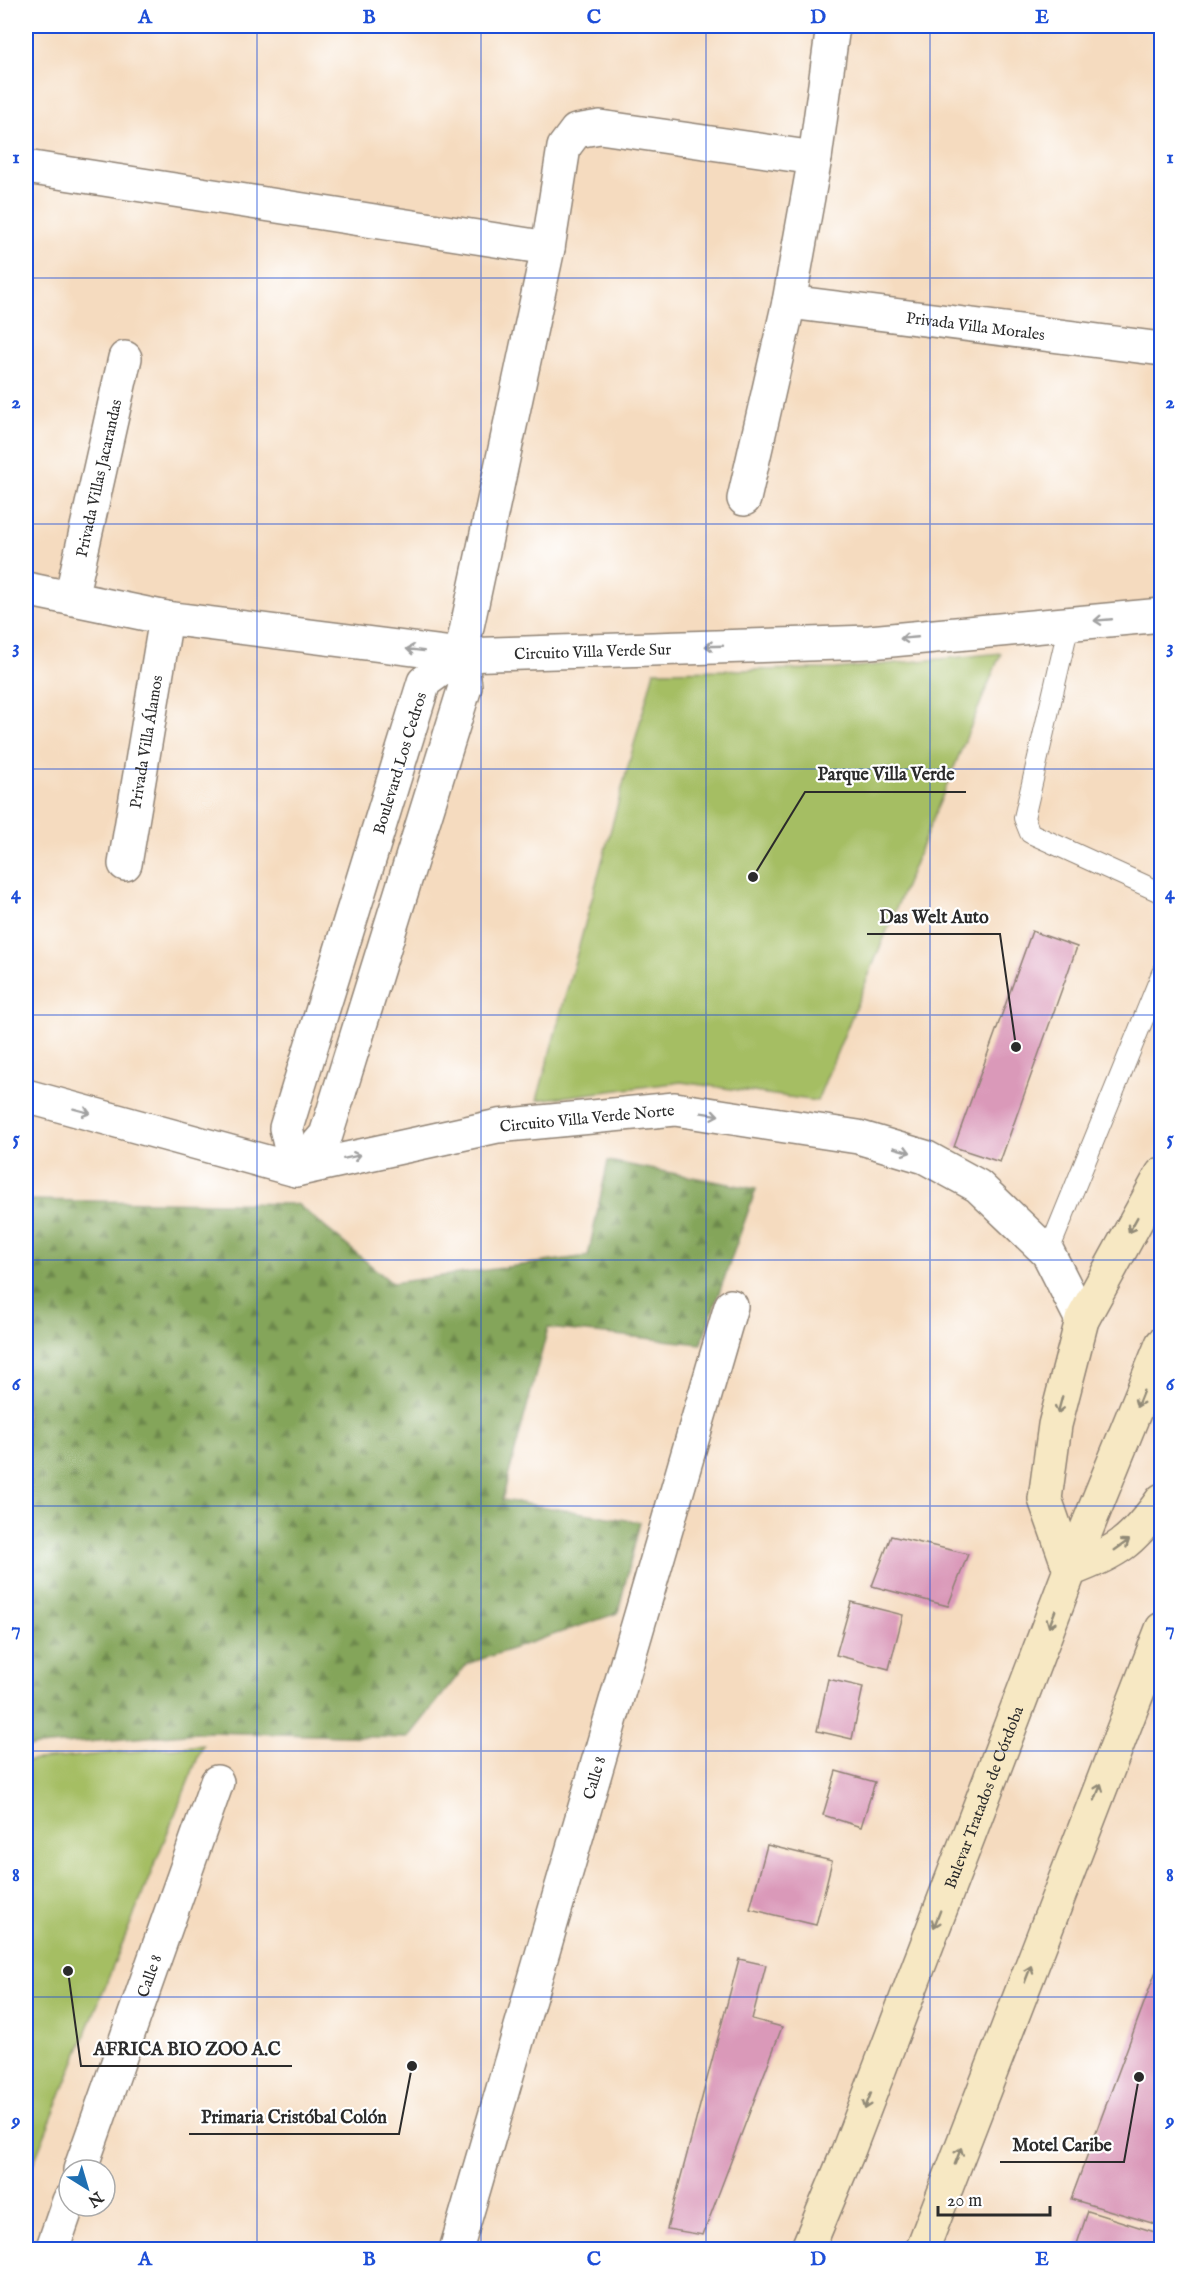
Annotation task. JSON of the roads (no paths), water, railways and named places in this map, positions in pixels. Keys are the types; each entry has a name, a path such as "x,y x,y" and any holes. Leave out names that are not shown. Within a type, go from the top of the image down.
{"main road":[{"path":"1161,1174 1082,1320 1055,1425 1046,1499 1070,1570 1104,1557 1128,1542 1161,1500"},
{"name":"Bulevar Tratados de Córdoba","path":"807,2250 847,2154 1070,1570 1161,1344"},
{"path":"922,2250 1161,1629"}],"street":[{"path":"744,499 789,303 815,158 833,26"},
{"path":"296,1170 326,1135 465,687 461,655 548,248 564,147 576,132 600,127 815,158"},
{"path":"26,167 548,248"},
{"name":"Privada Villa Morales","path":"789,303 1161,350"},
{"name":"Privada Villas Jacarandas","path":"71,598 125,358"},
{"name":"Circuito Villa Verde Sur","path":"26,589 166,618 461,655 870,642 1161,615"},
{"name":"Privada Villa Álamos","path":"125,864 166,618"},
{"name":"Circuito Villa Verde Norte","path":"26,1096 296,1170 498,1126 675,1109 858,1137 925,1156 978,1186 1048,1253 1082,1320"},
{"name":"Calle 8","path":"456,2250 730,1306"},
{"name":"Calle 8","path":"84,2158 217,1782"},
{"path":"52,2250 63,2218"}],"lane":[{"path":"1069,624 1024,818 1030,833 1161,893"},
{"path":"1048,1253 1161,973"}],"place":[{"name":"Parque Villa Verde","path":"753,877"},
{"name":"Das Welt Auto","path":"1016,1047"},
{"name":"AFRICA BIO ZOO A.C","path":"68,1971"},
{"name":"Primaria Cristóbal Colón","path":"412,2066"},
{"name":"Motel Caribe","path":"1139,2077"}]}
